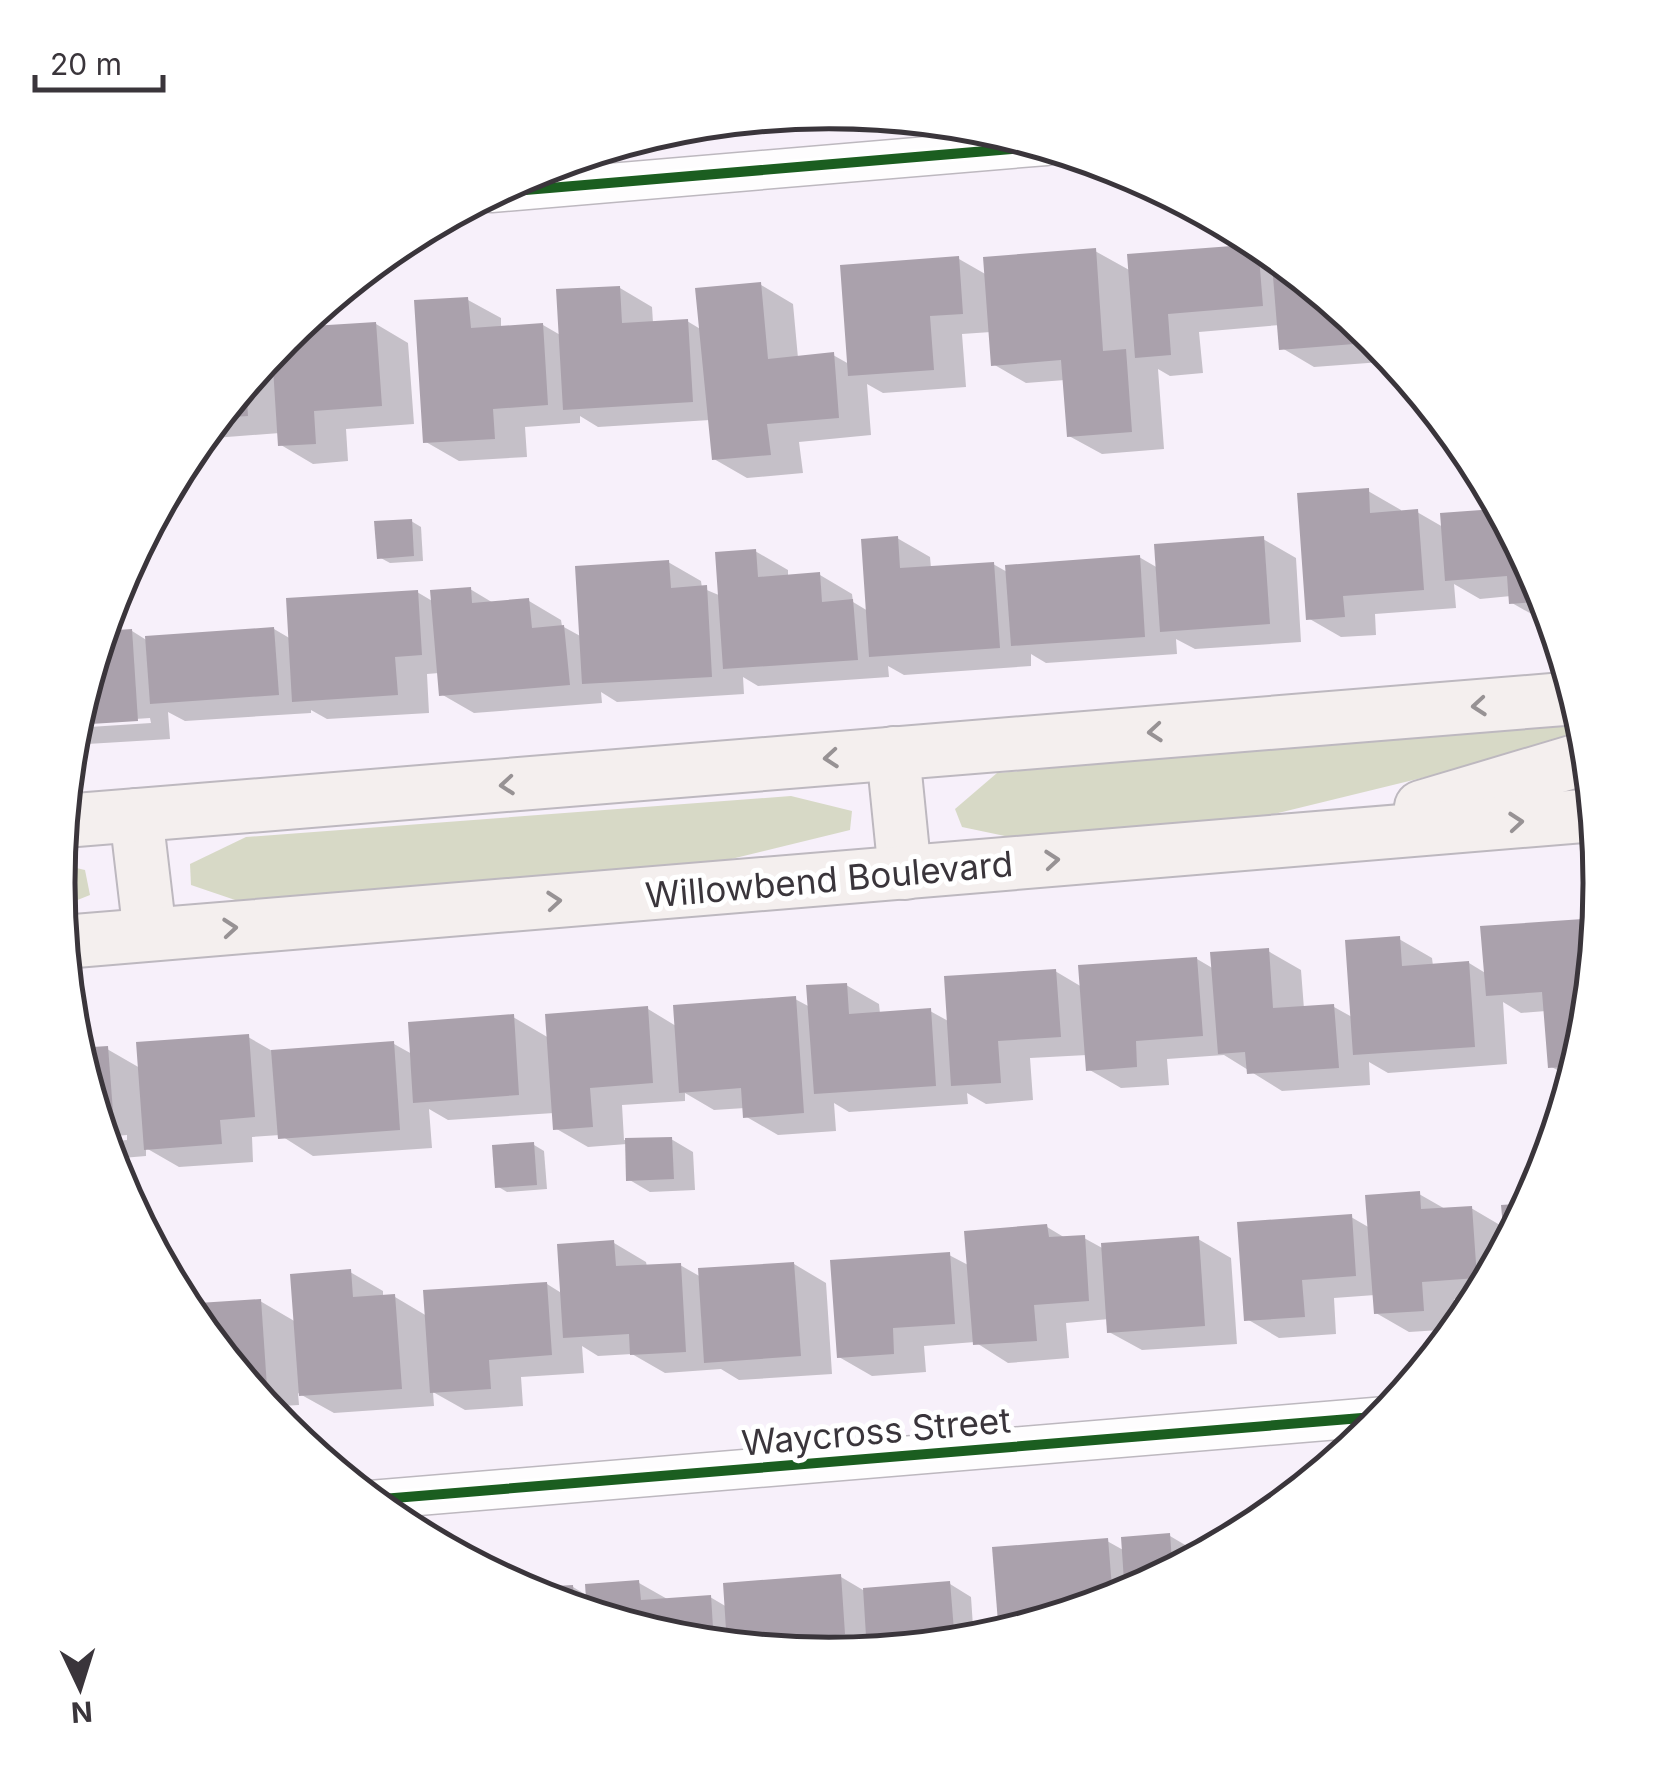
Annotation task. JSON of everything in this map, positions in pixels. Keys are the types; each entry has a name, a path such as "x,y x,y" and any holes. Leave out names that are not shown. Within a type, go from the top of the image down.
{"main road":[{"path":"78,820 1561,699"},
{"path":"893,753 905,872"},
{"path":"1314,839 1574,761"},
{"path":"136,814 150,934"},
{"name":"Willowbend Boulevard","path":"78,941 1581,816"}],"street":[{"path":"534,189 1003,150"},
{"name":"Waycross Street","path":"392,1498 1362,1418"}],"green space":[{"path":"1567,724 1570,737 1569,742 1241,822 1029,841 962,827 955,809 997,773"},
{"path":"791,796 852,811 850,830 723,861 241,902 191,885 190,864 246,837"},
{"path":"76,868 85,870 90,895 76,901"}],"building":[{"path":"1233,246 1260,264 1263,306 1168,314 1171,355 1135,358 1127,254"},
{"path":"1096,248 1103,351 1126,349 1132,432 1067,437 1061,360 991,366 983,257"},
{"path":"959,256 963,314 930,316 934,370 848,376 840,265"},
{"path":"1273,273 1356,344 1279,350"},
{"path":"761,282 768,359 834,352 839,418 767,424 771,455 712,460 695,288"},
{"path":"620,286 622,323 688,319 693,402 563,410 556,289"},
{"path":"468,297 471,328 543,323 548,405 493,409 495,439 423,443 414,300"},
{"path":"376,322 382,406 314,411 316,444 278,446 273,374 322,325"},
{"path":"247,404 248,416 237,417"},
{"path":"1369,488 1370,513 1418,509 1424,590 1343,596 1345,617 1306,620 1297,493"},
{"path":"1485,510 1530,602 1509,604 1507,576 1445,581 1440,513"},
{"path":"412,519 414,556 377,559 374,521"},
{"path":"898,536 900,568 994,562 1000,648 869,657 861,539"},
{"path":"1264,536 1270,624 1160,632 1154,544"},
{"path":"756,549 758,577 820,572 822,602 853,599 858,660 723,669 715,552"},
{"path":"1140,555 1145,637 1011,646 1005,565"},
{"path":"669,560 671,588 707,585 712,677 582,684 575,566"},
{"path":"471,587 472,603 529,598 532,628 564,625 570,685 439,696 430,590"},
{"path":"418,590 422,655 395,657 398,695 292,702 286,598"},
{"path":"274,627 279,695 150,704 145,636"},
{"path":"132,629 138,721 92,724 101,688 119,630"},
{"path":"1583,919 1578,982 1561,1067 1548,1068 1542,992 1486,996 1480,926"},
{"path":"1400,936 1402,966 1469,961 1475,1047 1353,1055 1345,940"},
{"path":"1269,948 1273,1008 1334,1004 1339,1068 1247,1074 1245,1052 1218,1054 1210,952"},
{"path":"1197,957 1203,1036 1136,1041 1137,1067 1086,1071 1078,965"},
{"path":"1056,969 1061,1037 998,1041 1001,1083 951,1086 944,976"},
{"path":"847,983 849,1014 931,1008 936,1086 814,1094 806,985"},
{"path":"796,996 804,1113 743,1118 741,1088 679,1093 673,1005"},
{"path":"648,1006 653,1083 590,1088 593,1127 553,1130 545,1014"},
{"path":"514,1014 519,1095 413,1103 408,1022"},
{"path":"249,1034 255,1117 220,1120 222,1144 144,1150 136,1042"},
{"path":"394,1041 400,1130 278,1139 271,1050"},
{"path":"108,1046 114,1122 101,1079 93,1047"},
{"path":"672,1137 674,1179 626,1181 625,1138"},
{"path":"534,1142 537,1185 495,1188 492,1145"},
{"path":"1420,1191 1421,1209 1472,1206 1477,1271 1472,1278 1422,1282 1424,1311 1374,1314 1365,1195"},
{"path":"1512,1204 1503,1223 1501,1205"},
{"path":"1352,1214 1356,1276 1302,1280 1305,1317 1244,1321 1237,1222"},
{"path":"1047,1224 1049,1237 1085,1235 1089,1301 1034,1305 1037,1341 973,1345 964,1231"},
{"path":"1199,1236 1205,1326 1107,1333 1101,1243"},
{"path":"614,1240 616,1266 681,1263 686,1352 630,1355 629,1334 563,1338 557,1244"},
{"path":"950,1252 955,1324 893,1328 894,1354 837,1358 830,1260"},
{"path":"794,1262 801,1356 704,1363 698,1268"},
{"path":"351,1269 353,1297 395,1294 402,1389 299,1396 290,1274"},
{"path":"547,1282 552,1355 489,1360 491,1389 430,1393 423,1290"},
{"path":"261,1299 267,1386 231,1343 202,1303"},
{"path":"1170,1533 1172,1556 1124,1578 1121,1537"},
{"path":"1108,1538 1112,1583 998,1619 992,1547"},
{"path":"841,1574 845,1634 815,1637 726,1631 723,1583"},
{"path":"639,1580 641,1600 711,1595 713,1629 587,1598 585,1584"},
{"path":"950,1581 954,1628 866,1637 863,1588"},
{"path":"573,1585 574,1593 555,1586"}],"cycle path":[{"path":"534,189 1003,150"},
{"path":"392,1498 1362,1418"}]}
